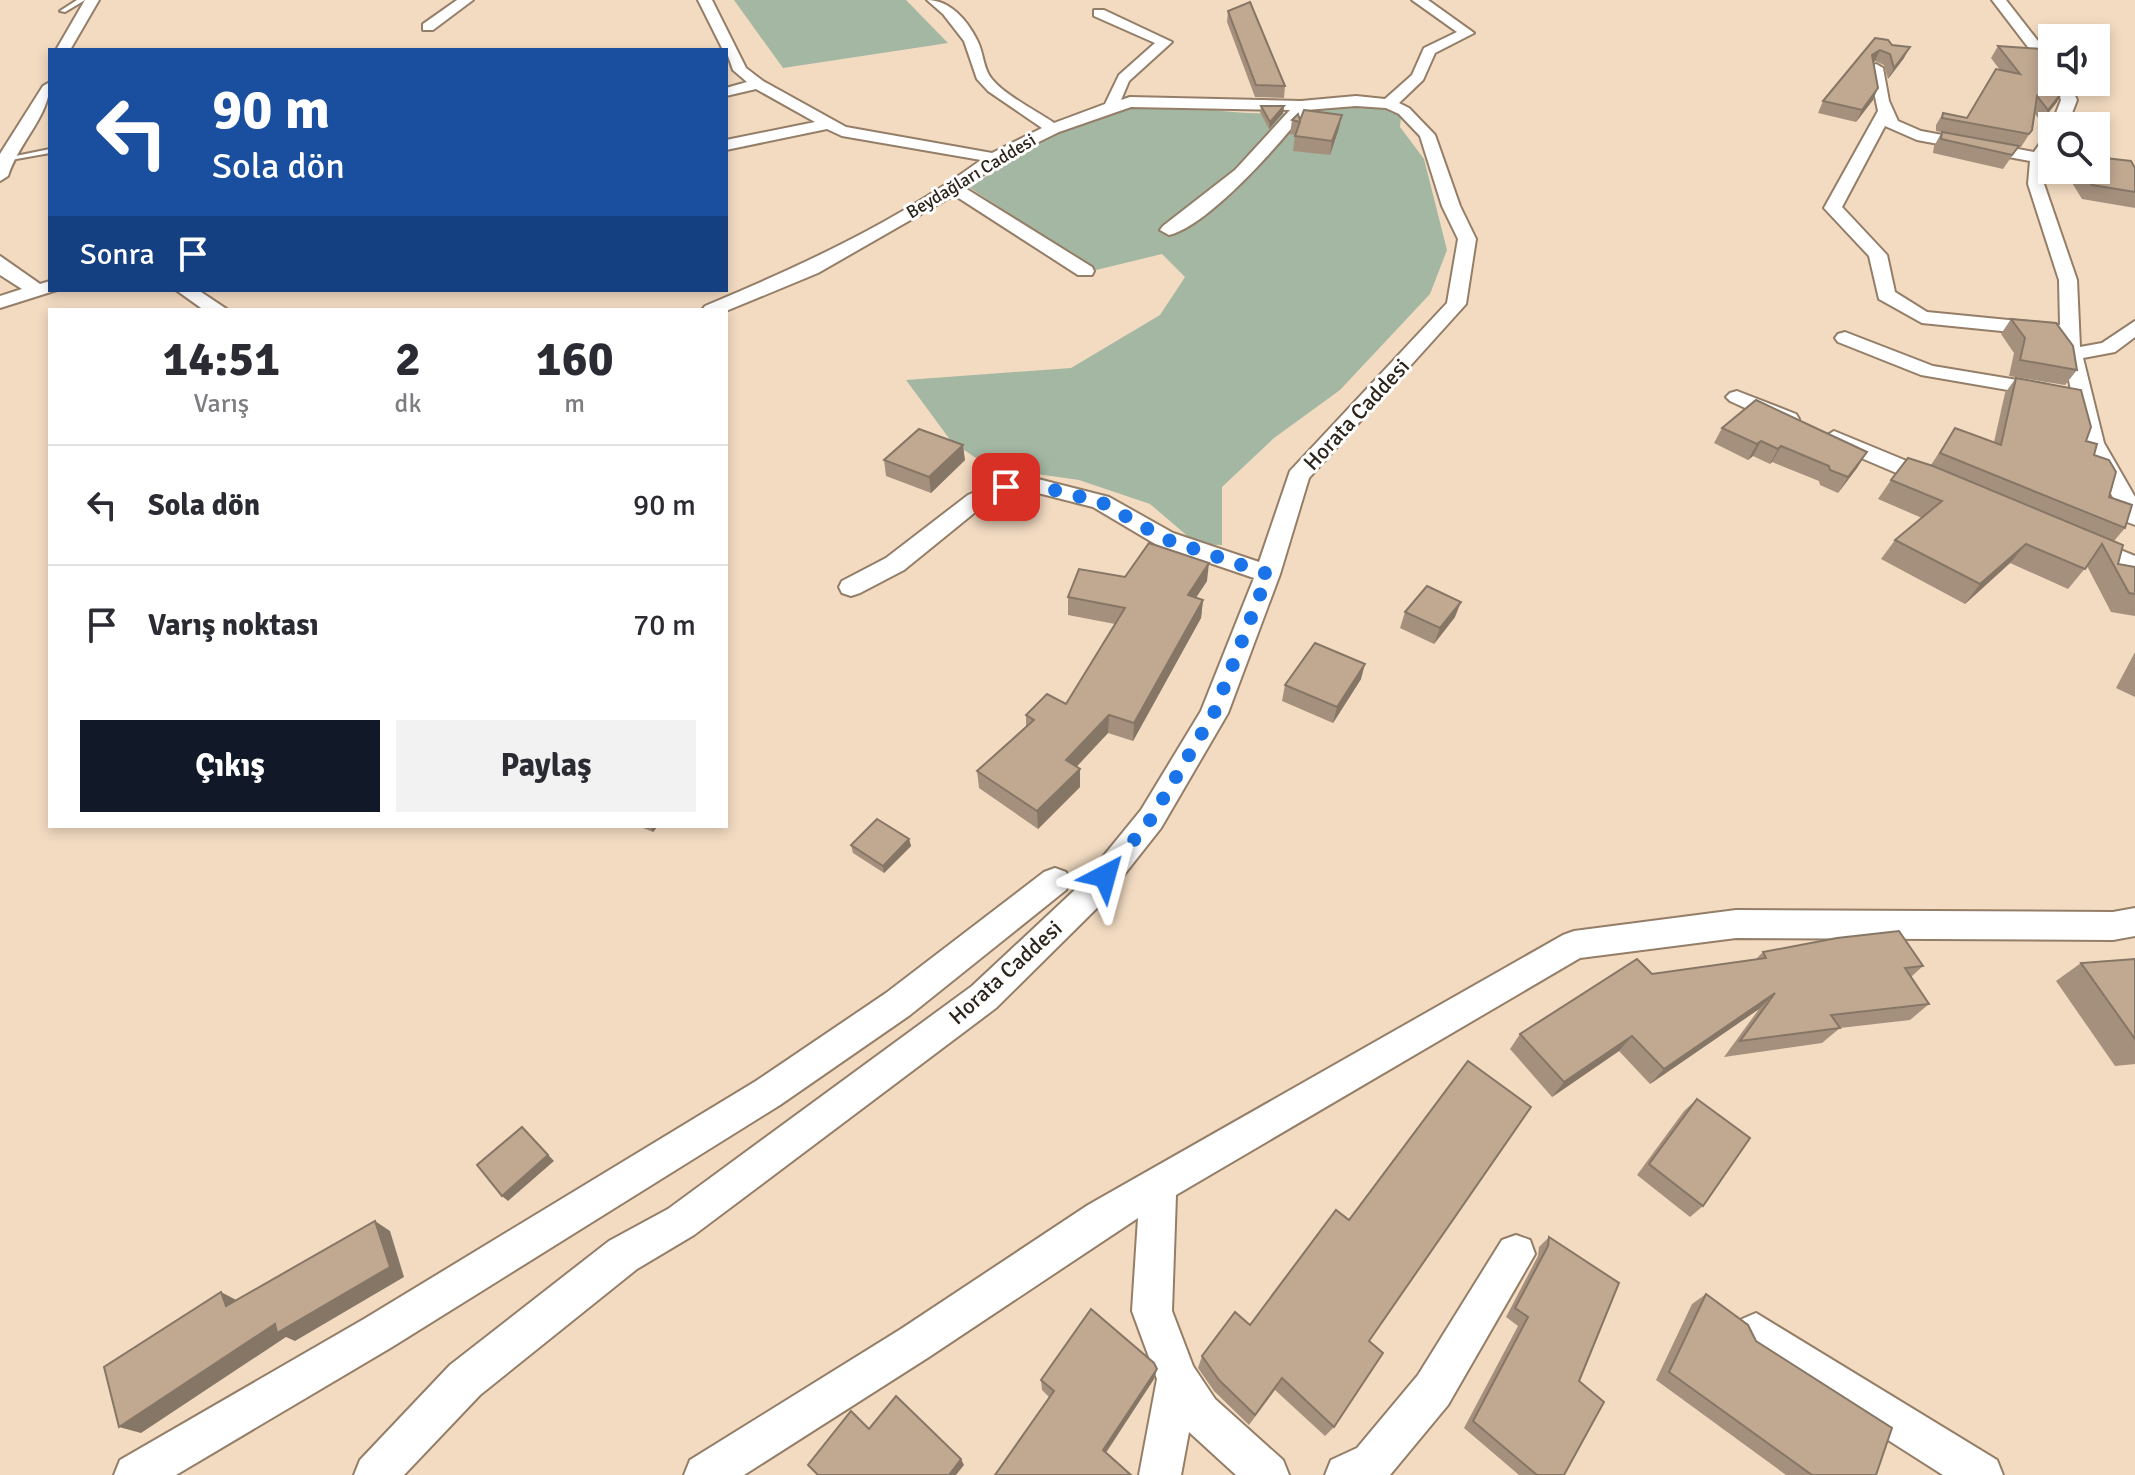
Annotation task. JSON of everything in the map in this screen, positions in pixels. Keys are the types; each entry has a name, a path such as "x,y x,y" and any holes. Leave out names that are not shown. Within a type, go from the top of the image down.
{"street":[{"path":"64,48 92,0"},
{"path":"428,27 466,0"},
{"path":"705,0 740,70 758,84 829,124 842,131 995,158"},
{"path":"934,0 948,11 971,41 982,76 993,88 1053,129"},
{"path":"1389,104 1418,77 1429,51 1467,33 1419,0"},
{"path":"1999,0 2038,51"},
{"path":"1099,13 1165,42 1131,69 1113,96 1112,107"},
{"path":"1876,68 1885,111 1891,124 1917,135 2038,158 2036,184 2068,280 2072,354 2093,443 2135,517"},
{"path":"728,92 758,84"},
{"path":"0,176 5,159 48,89"},
{"name":"Beydağları Caddesi","path":"717,308 811,269 954,188 995,158 1053,129 1112,107 1130,102 1301,106 1356,101 1389,104"},
{"name":"Horata Caddesi","path":"375,1475 465,1380 623,1255 681,1222 984,997 1090,895 1151,819 1214,713 1268,574 1298,476 1456,304 1467,239 1451,206 1427,135 1404,111 1389,104"},
{"path":"1169,230 1212,202 1282,132 1301,106"},
{"path":"1885,111 1833,208 1878,255 1886,295 1922,317 2069,332"},
{"path":"728,145 829,124"},
{"path":"954,188 1085,271"},
{"path":"0,262 5,270 43,289"},
{"path":"0,302 43,289"},
{"path":"188,292 215,308"},
{"path":"2072,354 2108,348 2135,327"},
{"path":"1845,338 1928,371 2082,397"},
{"path":"1737,397 1958,490"},
{"path":"851,587 895,564 976,500 1006,487 1026,483 1101,502 1165,539 1268,574"},
{"path":"2061,534 2135,565"},
{"path":"135,1475 378,1333 768,1093 898,1004 1055,881"},
{"path":"705,1475 915,1343 1101,1218 1574,945 1736,924 2113,926 2135,922"},
{"path":"1158,1185 1152,1311 1177,1379 1200,1414 1268,1475"},
{"path":"1346,1475 1372,1463 1433,1390 1516,1254"},
{"path":"1756,1333 1982,1475"},
{"path":"1160,1475 1177,1379"}],"lane":[{"path":"63,11 82,0"},
{"path":"5,159 48,151"}],"green space":[{"path":"734,0 906,0 948,43 783,68"},
{"path":"1358,104 1391,110 1401,117 1400,127 1424,159 1447,250 1430,294 1340,390 1274,438 1222,487 1222,545 1197,544 1150,504 1079,480 989,467 951,441 906,380 1071,368 1160,315 1185,277 1162,254 1096,270 970,188 1005,164 1074,126 1119,110 1165,107 1275,113"}],"building":[{"path":"1250,2 1285,86 1256,85 1228,11"},
{"path":"1875,38 1888,40 1892,45 1910,47 1894,68 1890,54 1880,50 1872,55 1878,88 1862,110 1823,101"},
{"path":"1998,46 2038,49 2038,96 2059,96 2048,110 2037,96 2029,134 1942,118 1943,113 1967,118 1996,69 2020,74"},
{"path":"1261,106 1284,106 1270,122"},
{"path":"1304,110 1342,115 1332,141 1295,136 1300,122 1292,120 1298,114 1300,120"},
{"path":"1942,132 2019,146 2012,155 1941,139"},
{"path":"2110,159 2131,161 2135,168 2135,192 2092,185 2110,184"},
{"path":"2011,319 2056,323 2073,346 2077,370 2020,360 2025,338"},
{"path":"2016,378 2081,390 2091,427 2086,441 2097,444 2094,455 2109,460 2116,472 2109,497 2132,505 2125,528 1940,453 1955,428 2001,445"},
{"path":"1756,400 1867,452 1848,477 1781,446 1778,449 1761,441 1757,444 1722,428"},
{"path":"919,429 963,445 929,477 884,460"},
{"path":"1908,458 2123,545 2118,564 2135,567 2135,594 2129,593 2102,544 2085,569 2026,544 1980,584 1895,540 1942,501 1891,480"},
{"path":"1149,543 1209,563 1188,595 1203,600 1134,723 1109,715 1066,760 1080,769 1037,811 977,771 1034,720 1026,715 1047,694 1066,704 1125,608 1068,597 1079,569 1125,577"},
{"path":"1427,586 1461,602 1440,628 1405,612"},
{"path":"1315,643 1365,664 1337,707 1285,685"},
{"path":"877,819 909,839 883,866 851,845"},
{"path":"1899,931 1923,966 1905,968 1929,1004 1831,1015 1840,1028 1740,1041 1775,993 1664,1069 1632,1036 1564,1082 1520,1034 1637,959 1652,974 1766,958 1763,952 1837,938"},
{"path":"2135,959 2135,1039 2081,963"},
{"path":"1468,1061 1531,1107 1369,1341 1383,1353 1334,1427 1282,1378 1255,1415 1219,1380 1202,1356 1235,1312 1250,1325 1336,1210 1349,1220"},
{"path":"1697,1099 1750,1138 1703,1206 1649,1164"},
{"path":"522,1127 548,1155 502,1196 477,1165"},
{"path":"375,1221 390,1267 277,1333 275,1324 119,1427 104,1367 221,1292 226,1306"},
{"path":"1549,1237 1619,1283 1579,1381 1604,1402 1564,1475 1537,1475 1473,1421 1528,1317 1515,1308 1548,1246"},
{"path":"1706,1294 1748,1325 1756,1341 1892,1428 1876,1475 1812,1475 1669,1372"},
{"path":"1091,1309 1154,1363 1157,1369 1103,1450 1131,1475 995,1475 1054,1391 1041,1380"},
{"path":"896,1396 961,1459 949,1475 818,1475 808,1465 851,1411 869,1429"}],"route":[{"path":"1006,487 1026,483 1101,502 1165,539 1268,574 1214,713 1151,819 1105,876"}]}
